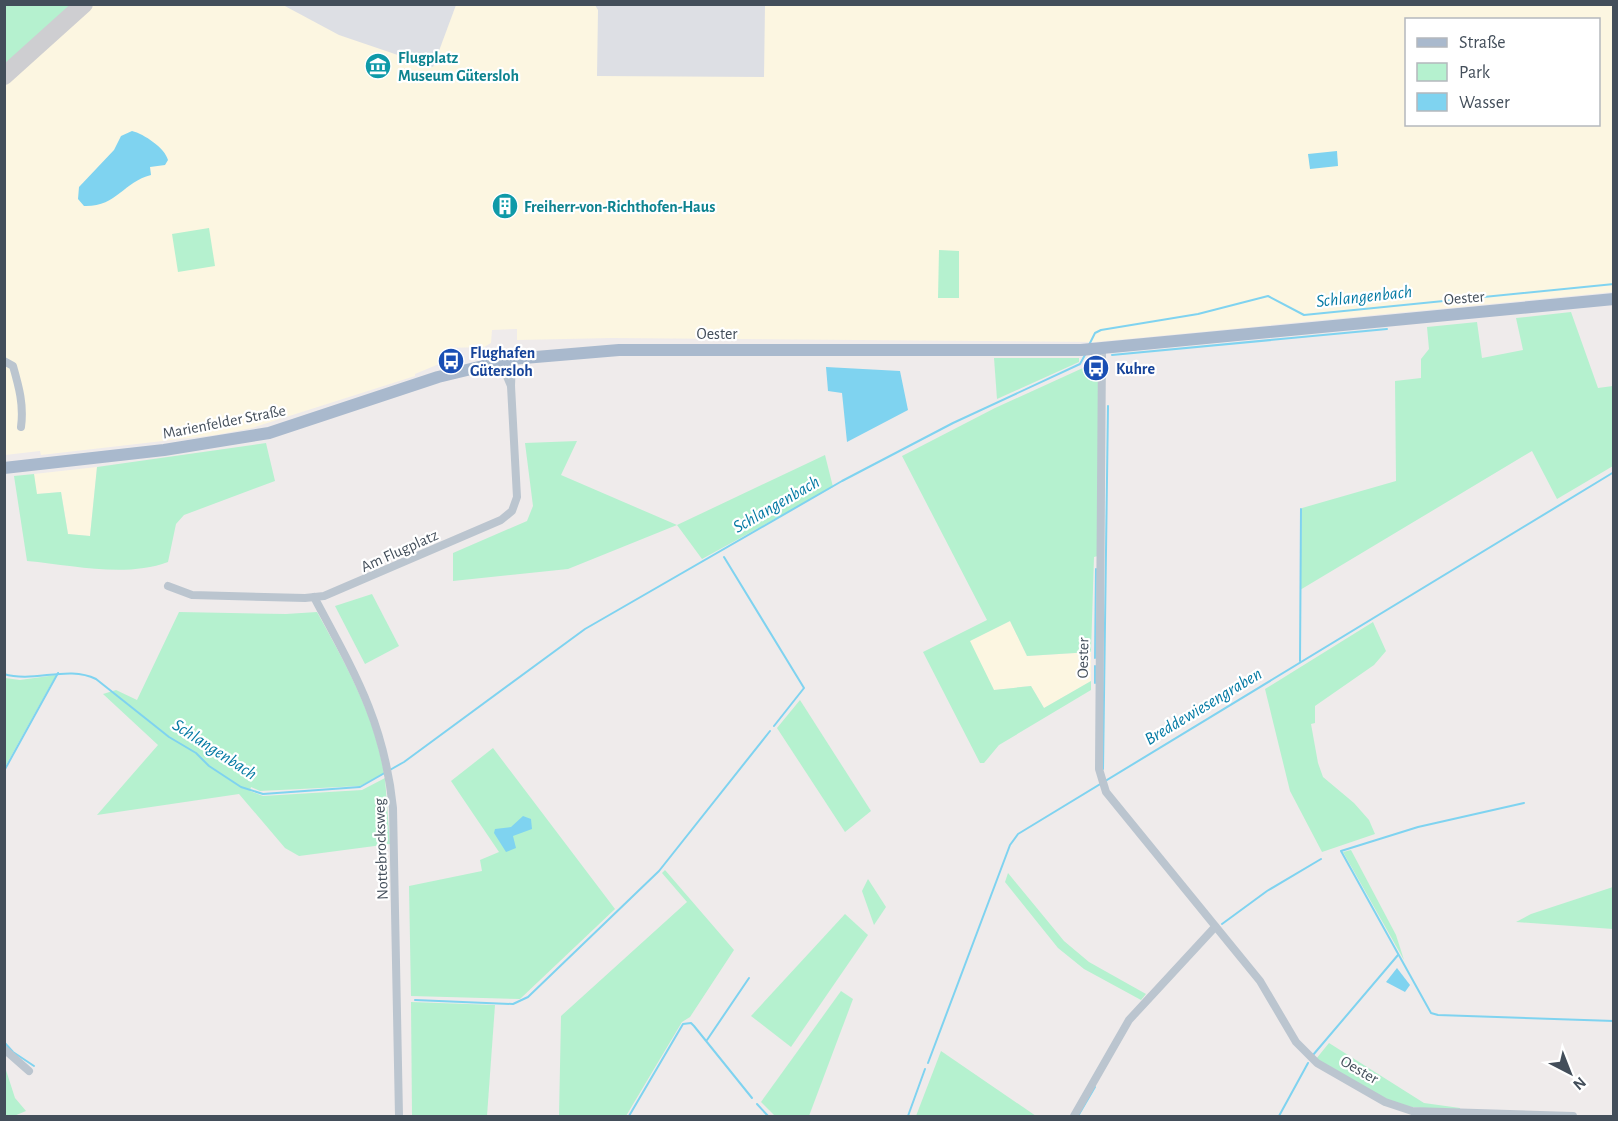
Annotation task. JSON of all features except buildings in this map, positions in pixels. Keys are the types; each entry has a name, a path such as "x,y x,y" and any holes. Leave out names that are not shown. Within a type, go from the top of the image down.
{"main road":[{"name":"Oester","path":"506,359 618,350 1092,349 1614,299"},
{"name":"Marienfelder Straße","path":"4,468 164,450 268,433 438,377 506,359"}],"street":[{"name":"Oester","path":"1092,349 1099,769 1106,792 1260,981 1296,1042 1308,1057 1372,1095 1412,1114 1573,1116"},
{"name":"Am Flugplatz","path":"168,586 192,595 314,597 337,592 501,520 512,511 517,497 518,484 511,386 505,378 506,359"},
{"path":"4,361 13,366 16,377 23,408 21,427"},
{"name":"Nottebrocksweg","path":"314,597 369,703 390,778 393,818 399,1116"},
{"path":"1074,1116 1129,1020 1215,927"},
{"path":"4,1049 29,1071"}],"shaded area":[{"path":"4,5 1613,5 1613,292 1095,342 612,338 517,340 517,329 492,330 491,343 484,347 446,348 439,364 415,376 252,428 215,435 41,455 40,451 5,455"},
{"path":"283,5 456,5 433,67 339,35"},
{"path":"595,5 765,5 764,77 597,76 598,10"},
{"path":"97,467 90,536 68,534 61,492 36,494 34,474"},
{"path":"1010,621 1027,656 1091,652 1091,681 1044,708 1031,686 994,690 969,641"}],"green space":[{"path":"5,4 73,4 73,5 5,65"},
{"path":"209,228 215,266 178,272 172,234"},
{"path":"939,250 959,251 959,298 938,298"},
{"path":"1571,312 1598,388 1613,386 1613,466 1557,499 1532,451 1300,590 1302,508 1396,481 1395,381 1421,378 1421,359 1429,349 1427,327 1477,322 1482,358 1523,350 1516,318"},
{"path":"994,358 1079,358 1079,362 997,399"},
{"path":"1096,362 1095,380 1099,381 1098,556 1094,557 1091,652 1027,656 1010,621 970,641 994,690 1031,686 1044,708 1091,681 1091,690 999,745 984,763 980,763 923,652 987,620 902,456 995,408"},
{"path":"577,441 561,475 677,525 568,569 453,581 453,553 527,521 533,506 525,443"},
{"path":"266,443 275,481 184,515 176,524 168,562 151,567 116,570 27,561 14,476 34,474 37,494 61,492 68,534 90,536 97,467"},
{"path":"825,455 833,487 702,559 677,525"},
{"path":"372,594 399,646 365,664 335,606"},
{"path":"179,612 286,614 317,612 358,690 374,731 384,774 360,786 260,791 251,787 250,791 263,796 362,790 385,778 390,844 299,856 285,848 239,794 97,815 158,745 103,694 116,690 137,700"},
{"path":"1373,622 1386,651 1374,665 1315,706 1315,723 1311,724 1323,777 1354,803 1369,820 1375,834 1322,852 1290,791 1265,689"},
{"path":"56,675 5,767 5,678 20,680"},
{"path":"800,700 871,811 845,832 777,728"},
{"path":"493,748 615,909 520,999 411,996 409,886 482,871 480,860 499,852 451,781"},
{"path":"1351,850 1396,935 1404,960 1343,852"},
{"path":"665,870 734,950 690,1017 682,1022 626,1116 559,1116 561,1016 687,902 662,873"},
{"path":"1008,873 1064,941 1089,962 1146,994 1141,1000 1084,969 1058,948 1005,882"},
{"path":"868,879 886,907 874,925 862,891"},
{"path":"1613,887 1613,929 1516,922 1531,914"},
{"path":"845,914 868,935 791,1047 751,1016"},
{"path":"841,991 853,999 809,1116 775,1116 761,1102"},
{"path":"411,1002 495,1005 487,1116 412,1116"},
{"path":"1329,1043 1424,1103 1460,1108 1460,1111 1400,1106 1346,1078 1316,1059"},
{"path":"941,1051 1036,1116 916,1116"},
{"path":"5,1067 15,1098 26,1111 14,1116 5,1116"}],"water":[{"path":"132,131 148,138 158,146 168,160 165,165 150,167 151,175 141,178 104,203 84,206 78,199 79,187 114,150 121,136"},
{"path":"1337,151 1338,166 1310,169 1308,154"},
{"path":"826,367 900,371 908,410 847,442 842,393 828,391"},
{"path":"523,816 531,819 532,829 513,836 516,848 506,852 494,833 495,829 511,827"},
{"path":"1397,968 1410,985 1405,992 1386,982"}],"waterway":[{"name":"Schlangenbach","path":"1089,345 1095,333 1101,330 1198,314 1268,296 1304,315 1614,284"},
{"path":"1112,355 1387,329"},
{"name":"Schlangenbach","path":"4,674 27,677 74,674 96,679 169,737 196,753 209,766 241,787 263,794 360,787 404,762 585,629 842,481 953,423 1080,364 1086,353"},
{"path":"1103,769 1108,406"},
{"name":"Breddewiesengraben","path":"928,1063 1010,845 1018,834 1614,472"},
{"path":"1300,661 1301,509"},
{"path":"724,557 804,688 774,726"},
{"path":"1095,658 1096,569"},
{"path":"1095,666 1095,683"},
{"path":"4,771 58,673"},
{"path":"415,1000 513,1004 528,997 659,871 770,731"},
{"path":"1524,803 1418,827 1341,851 1431,1013 1614,1021"},
{"path":"1222,924 1267,891 1321,859"},
{"path":"1313,1055 1398,955"},
{"path":"707,1040 749,978"},
{"path":"629,1116 683,1024 691,1023 694,1026 752,1098"},
{"path":"4,1042 13,1052 34,1066"},
{"path":"1279,1116 1308,1063"},
{"name":"Breddewiesengraben","path":"908,1116 925,1069"},
{"path":"1078,1116 1095,1087"},
{"path":"757,1104 768,1116"}],"taxiway":[{"path":"4,76 84,4"}],"place":[{"name":"Flugplatz Museum Gütersloh","path":"378,66"},
{"name":"Freiherr-von-Richthofen-Haus","path":"505,206"},
{"name":"Flughafen Gütersloh","path":"451,361"},
{"name":"Kuhre","path":"1096,368"}]}
